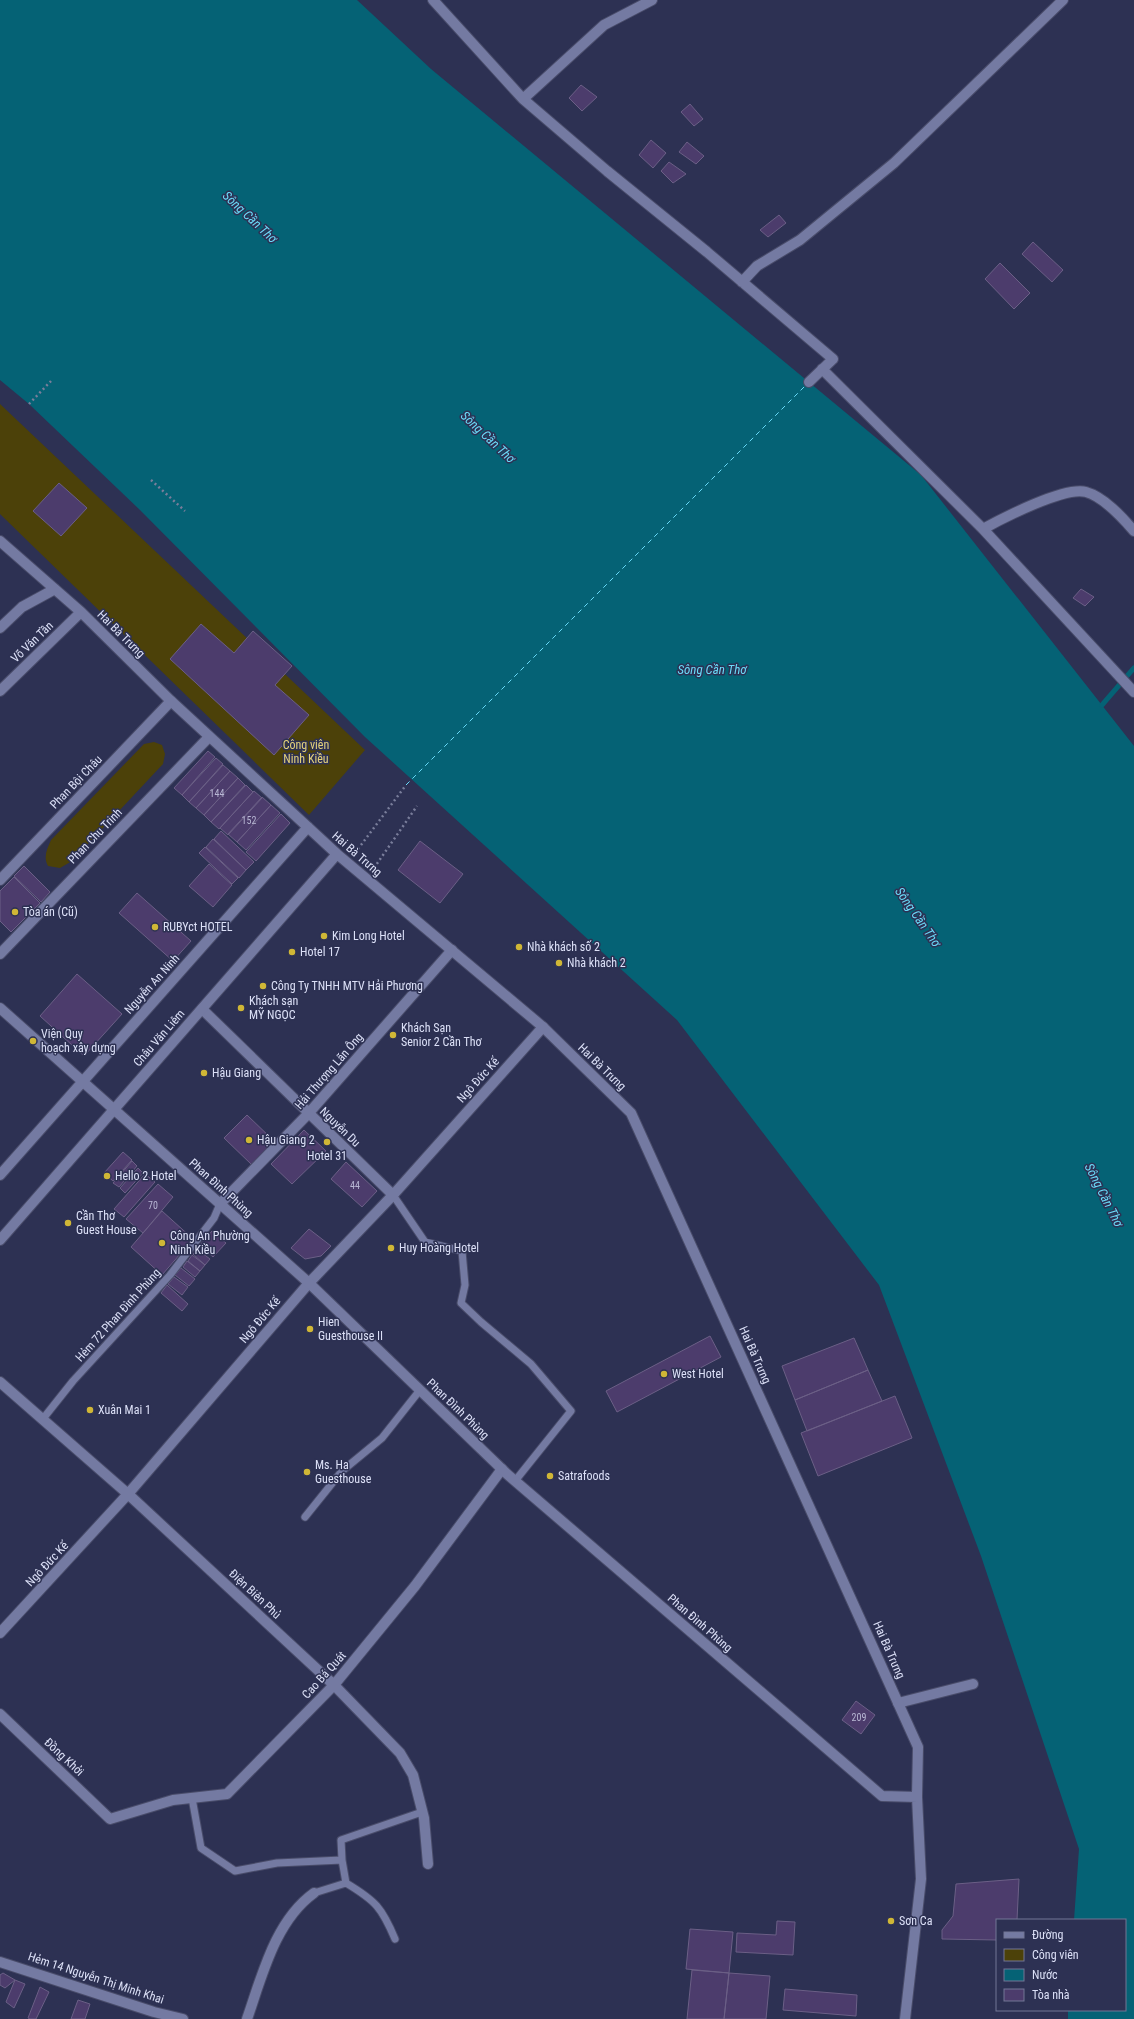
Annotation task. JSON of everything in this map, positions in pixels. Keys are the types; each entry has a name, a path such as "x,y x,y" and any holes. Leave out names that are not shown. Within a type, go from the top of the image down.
{"street":[{"path":"433,0 523,99 833,359 809,382"},
{"path":"523,99 604,26 652,0"},
{"path":"742,282 757,266 800,240 894,163 1063,0"},
{"path":"822,369 983,529 1131,689"},
{"path":"983,529 1007,516 1043,501 1076,491 1087,492 1110,507 1134,531"},
{"name":"Hai Bà Trưng","path":"0,541 81,612 171,702 337,854 542,1027 631,1113 918,1747 916,1797 921,1879 905,2019"},
{"path":"0,628 22,607 55,589"},
{"name":"Võ Văn Tần","path":"0,691 81,612"},
{"name":"Phan Bội Châu","path":"0,880 171,702"},
{"name":"Phan Chu Trinh","path":"0,954 209,737"},
{"name":"Nguyễn An Ninh","path":"0,1175 308,827"},
{"name":"Châu Văn Liêm","path":"0,1240 337,854"},
{"name":"Hải Thượng Lãn Ông","path":"220,1204 308,1114 452,950"},
{"name":"Phan Đình Phùng","path":"0,1008 309,1283 515,1481 882,1796 916,1797"},
{"name":"Nguyễn Du","path":"202,1009 308,1114 393,1195"},
{"name":"Ngô Đức Kế","path":"0,1633 128,1494 309,1283 393,1195 542,1027"},
{"name":"Điện Biên Phủ","path":"0,1382 128,1494 334,1685 400,1753 413,1775 422,1812 428,1864"},
{"name":"Cao Bá Quát","path":"110,1819 172,1800 227,1794 334,1685 415,1586 502,1468"},
{"path":"898,1703 973,1684"},
{"name":"Đồng Khởi","path":"0,1714 110,1819"},
{"path":"247,2019 266,1964 284,1927 300,1903 314,1893"},
{"name":"Hẻm 14 Nguyễn Thị Minh Khai","path":"0,1962 154,2012 183,2019"}],"lane":[{"path":"393,1195 425,1242 462,1252 465,1285 461,1302 481,1322 531,1364 571,1411 515,1481"},
{"name":"Hẻm 72 Phan Đình Phùng","path":"42,1420 73,1381 170,1275 214,1218 220,1204"},
{"path":"305,1517 342,1471 382,1438 420,1390"},
{"path":"192,1798 201,1848 235,1871 277,1863 342,1860"},
{"path":"346,1883 342,1860 341,1840 422,1812"},
{"path":"314,1893 346,1883 370,1897 385,1916 395,1939"}],"path":[{"path":"29,404 51,381"},
{"path":"151,480 185,511"},
{"path":"347,863 406,785"},
{"path":"366,880 417,806"}],"green space":[{"name":"Công viên Ninh Kiều","path":"0,404 365,750 309,815 0,514"},
{"path":"154,742 162,745 165,754 163,764 72,861 60,868 48,866 46,856 51,840 144,744"}],"water":[{"name":"Sông Cần Thơ","path":"0,0 357,0 431,69 921,475 1134,746 1134,2019 1068,2019 1068,2011 1126,2011 1126,1919 1074,1919 1079,1849 981,1556 879,1285 677,1020 365,737 140,510 29,404 0,380"}],"building":[{"path":"581,85 597,97 582,111 569,98"},
{"path":"690,104 703,119 694,126 681,112"},
{"path":"651,140 666,153 653,168 639,155"},
{"path":"687,142 704,156 696,164 679,152"},
{"path":"669,162 686,174 673,183 661,171"},
{"path":"779,215 786,223 768,237 760,230"},
{"path":"1033,242 1063,270 1052,282 1022,254"},
{"path":"1000,263 1030,293 1014,309 985,279"},
{"path":"59,483 87,508 61,536 33,511"},
{"path":"1081,589 1094,597 1085,606 1073,598"},
{"path":"201,624 234,653 253,631 292,666 275,685 309,715 274,755 170,659"},
{"path":"208,751 215,757 182,795 174,788"},
{"path":"216,758 223,764 189,802 182,795"},
{"path":"223,765 230,771 196,808 189,802"},
{"path":"230,771 238,778 204,815 196,808"},
{"path":"238,778 245,785 211,822 204,815"},
{"path":"246,785 253,792 219,829 211,822"},
{"path":"254,791 262,798 228,835 220,828"},
{"path":"262,797 271,805 237,842 228,834"},
{"path":"271,805 280,813 246,850 237,842"},
{"path":"281,814 290,823 256,861 246,852"},
{"path":"221,831 254,862 246,870 214,839"},
{"path":"213,839 246,870 239,878 206,847"},
{"path":"420,841 463,874 440,903 398,870"},
{"path":"205,847 238,878 232,884 199,853"},
{"path":"209,864 232,885 213,907 189,886"},
{"path":"24,866 50,892 41,902 14,876"},
{"name":"Tòa án (Cũ)","path":"14,877 40,903 11,932 0,921 0,891"},
{"name":"RUBYct HOTEL","path":"137,893 191,941 173,961 119,913"},
{"path":"77,974 122,1014 84,1056 40,1016"},
{"name":"Hậu Giang 2","path":"247,1115 274,1141 252,1165 224,1138"},
{"path":"304,1130 326,1151 292,1184 271,1164"},
{"path":"123,1152 132,1160 113,1181 104,1173"},
{"path":"132,1161 137,1166 119,1187 113,1183"},
{"path":"346,1162 377,1191 362,1207 331,1179"},
{"path":"138,1168 143,1173 125,1193 120,1188"},
{"path":"145,1174 155,1182 124,1217 114,1209"},
{"path":"158,1184 173,1197 143,1233 126,1219"},
{"name":"Công An Phường Ninh Kiều","path":"162,1211 193,1239 162,1275 131,1247"},
{"path":"309,1229 331,1246 321,1256 305,1259 291,1248"},
{"path":"212,1231 226,1243 213,1257 200,1245"},
{"path":"197,1249 210,1259 205,1265 193,1254"},
{"path":"192,1255 205,1265 200,1271 188,1261"},
{"path":"187,1261 200,1271 195,1277 183,1267"},
{"path":"181,1268 195,1279 189,1286 175,1275"},
{"path":"174,1277 188,1287 182,1295 168,1284"},
{"path":"167,1285 188,1304 182,1311 161,1293"},
{"name":"West Hotel","path":"710,1336 721,1357 617,1412 606,1391"},
{"path":"854,1338 868,1370 795,1400 782,1366"},
{"path":"868,1370 882,1401 807,1431 795,1400"},
{"path":"895,1396 912,1438 818,1476 801,1433"},
{"path":"856,1701 875,1715 861,1734 842,1720"},
{"path":"1019,1879 1017,1919 996,1919 996,1940 942,1939 942,1930 953,1916 956,1884"},
{"path":"777,1921 795,1922 793,1955 736,1952 737,1933 776,1935"},
{"path":"690,1929 733,1932 729,1973 686,1969"},
{"path":"692,1970 729,1973 724,2019 687,2019"},
{"path":"3,1973 15,1980 5,1988 0,1985 0,1975"},
{"path":"729,1973 770,1976 766,2019 724,2019"},
{"path":"15,1980 25,1984 14,2008 6,2002"},
{"path":"40,1987 49,1992 36,2019 30,2019 28,2018"},
{"path":"785,1989 857,1995 856,2016 783,2010"},
{"path":"78,2000 90,2004 85,2019 71,2019"}],"waterway":[{"path":"1102,705 1134,668"}],"ferry route":[{"path":"406,785 806,385"}],"place":[{"name":"Tòa án (Cũ)","path":"15,912"},
{"name":"RUBYct HOTEL","path":"155,927"},
{"name":"Kim Long Hotel","path":"324,936"},
{"name":"Nhà khách số 2","path":"519,947"},
{"name":"Hotel 17","path":"292,952"},
{"name":"Nhà khách 2","path":"559,963"},
{"name":"Công Ty TNHH MTV Hải Phương","path":"263,986"},
{"name":"Khách sạn MỸ NGỌC","path":"241,1008"},
{"name":"Khách Sạn Senior 2 Cần Thơ","path":"393,1035"},
{"name":"Viện Quy hoạch xây dựng","path":"33,1041"},
{"name":"Hậu Giang","path":"204,1073"},
{"name":"Hậu Giang 2","path":"249,1140"},
{"name":"Hotel 31","path":"327,1142"},
{"name":"Hello 2 Hotel","path":"107,1176"},
{"name":"Cần Thơ Guest House","path":"68,1223"},
{"name":"Công An Phường Ninh Kiều","path":"162,1243"},
{"name":"Huy Hoàng Hotel","path":"391,1248"},
{"name":"Hien Guesthouse II","path":"310,1329"},
{"name":"West Hotel","path":"664,1374"},
{"name":"Xuân Mai 1","path":"90,1410"},
{"name":"Ms. Ha Guesthouse","path":"307,1472"},
{"name":"Satrafoods","path":"550,1476"},
{"name":"Sơn Ca","path":"891,1921"}]}
